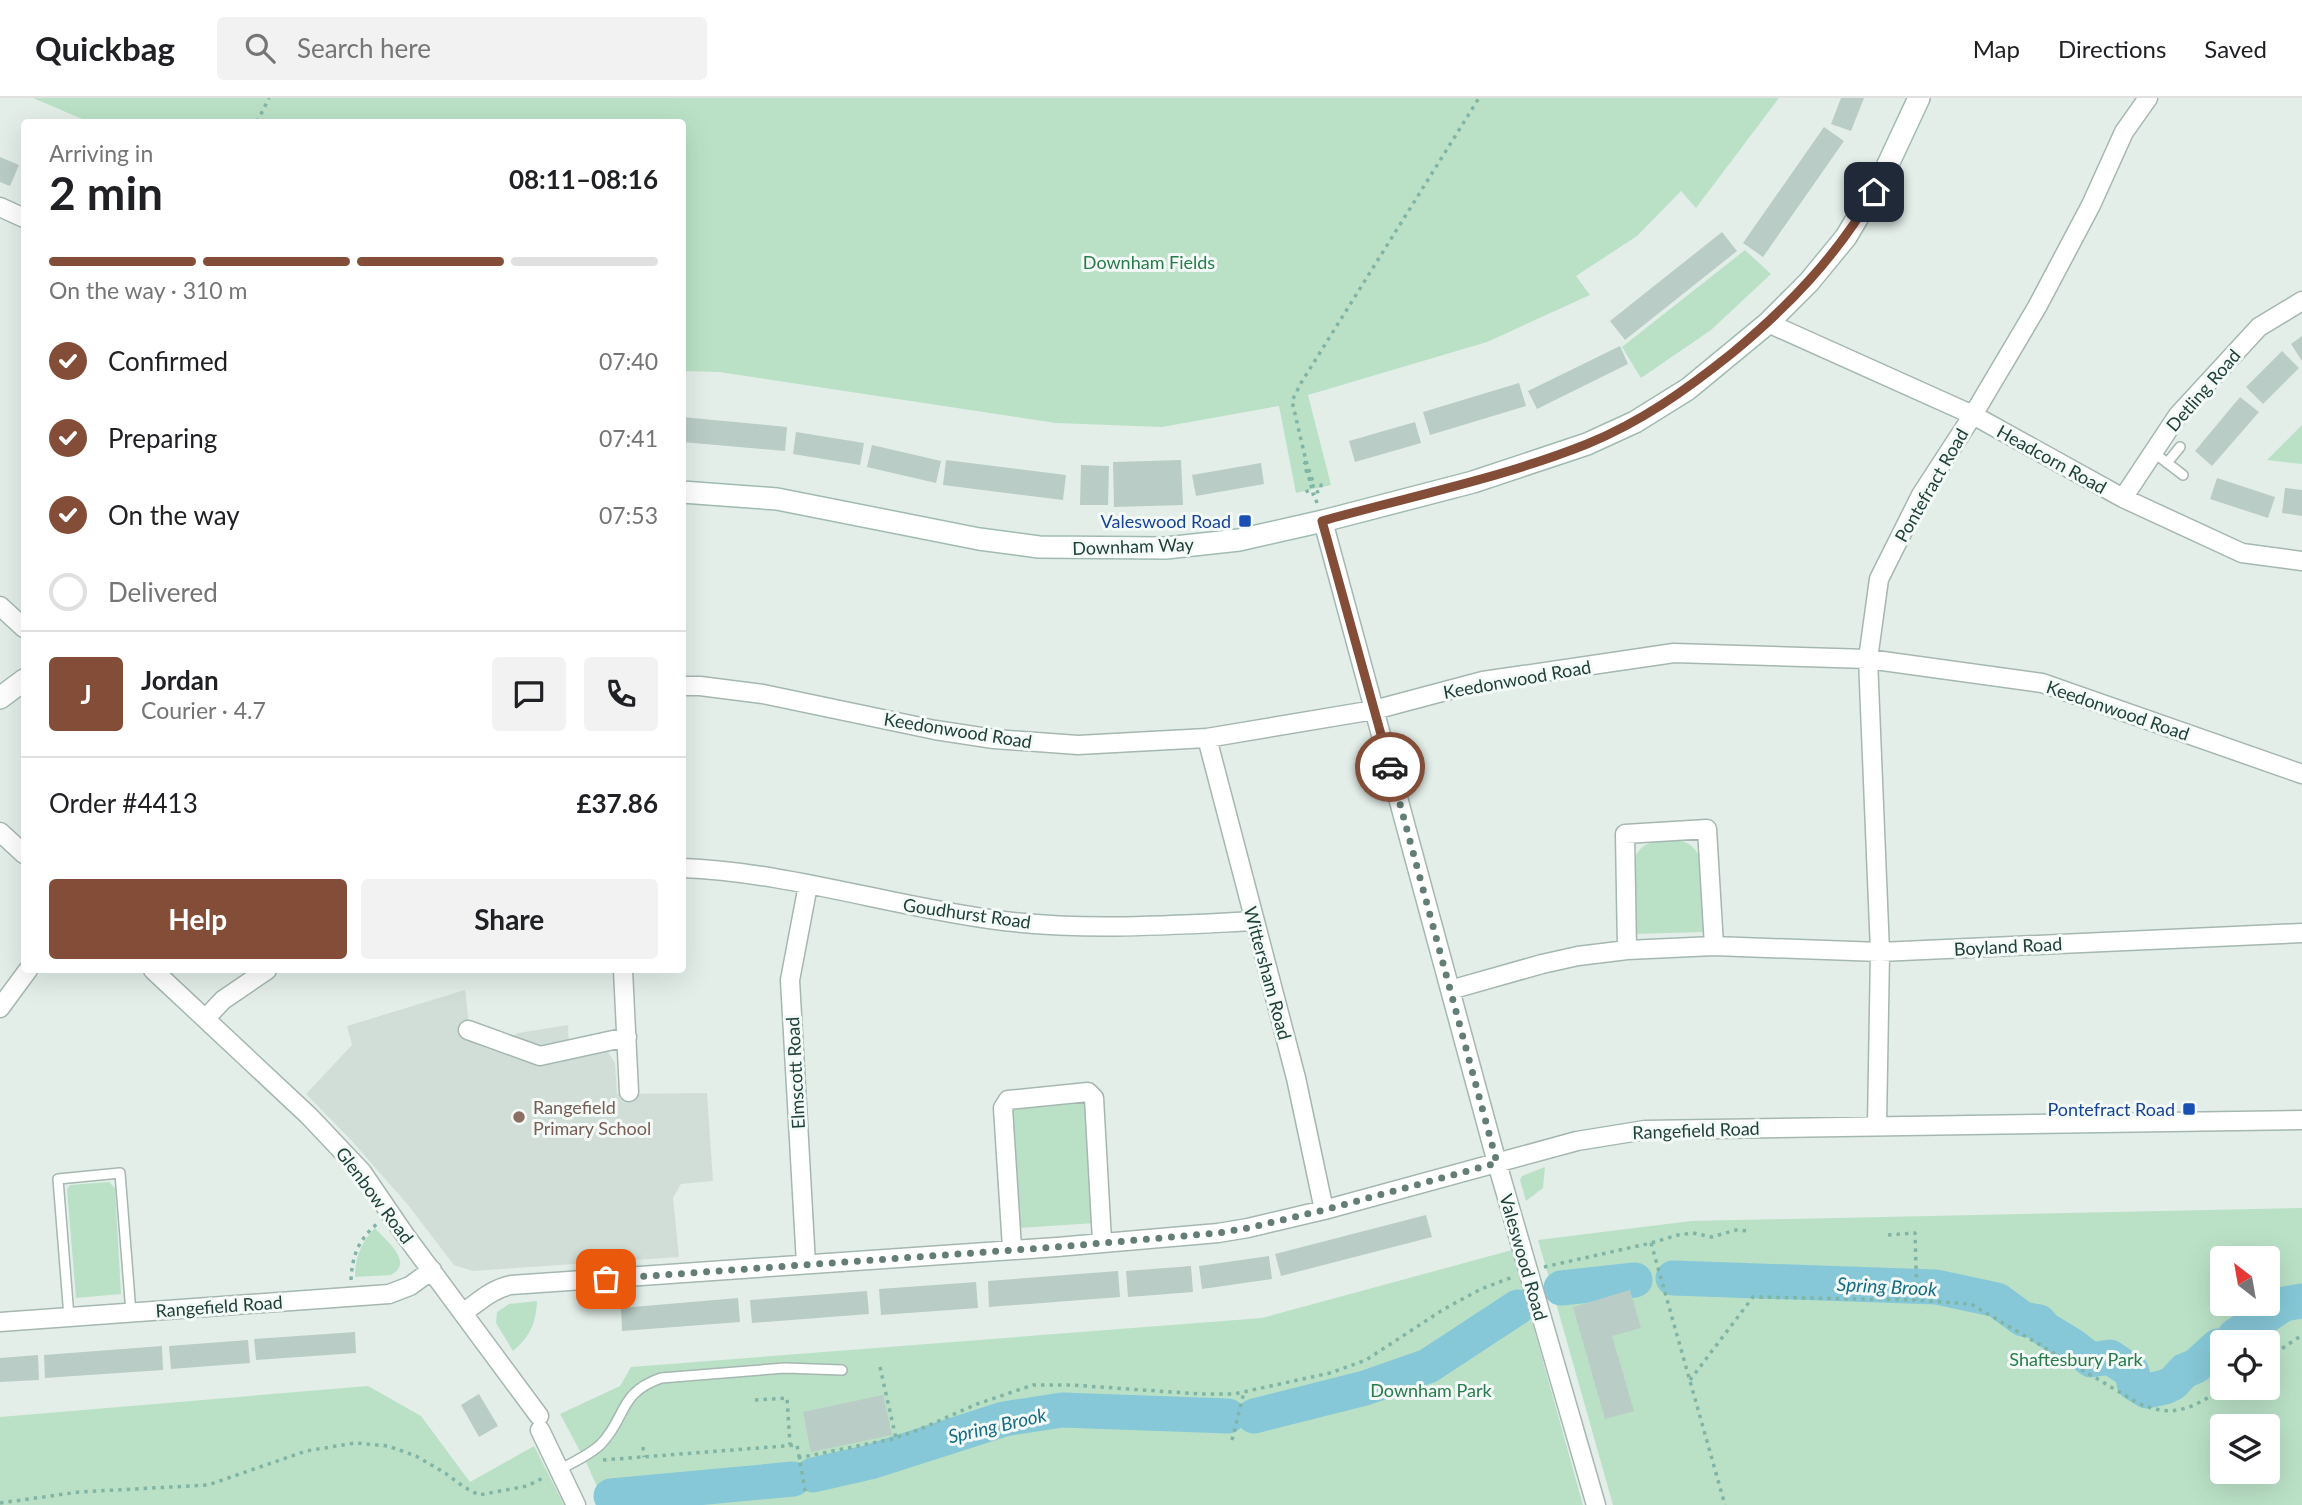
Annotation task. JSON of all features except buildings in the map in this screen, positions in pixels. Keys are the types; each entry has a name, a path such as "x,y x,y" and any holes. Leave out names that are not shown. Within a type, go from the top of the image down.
{"street":[{"name":"Downham Way","path":"686,492 777,499 979,539 1039,547 1166,548 1239,540 1473,482 1587,444 1635,422 1688,389 1768,323 1809,282 1846,237 1884,173 1919,98"},
{"name":"Pontefract Road","path":"1877,1125 1880,952 1868,659 1879,579 1921,495 1973,415 2043,296 2091,205 2124,132 2148,98"},
{"path":"0,207 21,217"},
{"name":"Detling Road","path":"2123,498 2160,458 2178,415 2259,327 2302,301"},
{"name":"Headcorn Road","path":"1768,323 1973,415 2123,498 2242,553 2302,561"},
{"name":"Valeswood Road","path":"1322,521 1497,1163 1595,1505"},
{"path":"0,607 21,625"},
{"name":"Keedonwood Road","path":"686,686 763,694 935,730 1078,746 1206,738 1374,710 1483,681 1674,653 1868,659 2042,683 2302,774"},
{"path":"0,698 21,682"},
{"name":"Wittersham Road","path":"1206,738 1296,1078 1324,1210"},
{"path":"1627,950 1625,834 1707,829 1713,946"},
{"path":"0,832 21,851"},
{"name":"Goudhurst Road","path":"686,867 764,875 927,909 1004,921 1127,926 1255,921"},
{"name":"Elmscott Road","path":"806,1264 790,980 808,885"},
{"name":"Boyland Road","path":"1450,990 1542,964 1627,950 1713,946 1880,952 2302,933"},
{"path":"0,1008 26,973"},
{"name":"Glenbow Road","path":"156,973 310,1116 362,1172 464,1312 539,1423 576,1505"},
{"path":"206,1018 223,1000 263,973"},
{"path":"623,973 629,1092"},
{"path":"468,1030 540,1056 626,1037"},
{"path":"1012,1248 1003,1108 1008,1100 1088,1092 1094,1098 1102,1241"},
{"name":"Rangefield Road","path":"464,1312 489,1293 511,1285 1012,1248 1057,1247 1218,1233 1324,1210 1577,1141 1644,1130 2302,1120"},
{"name":"Rangefield Road","path":"0,1322 389,1294 410,1286 432,1270"}],"lane":[{"path":"2180,447 2160,458 2183,474"},
{"path":"69,1317 58,1179 120,1173 131,1313"},
{"path":"559,1470 601,1444 630,1396 649,1382 662,1378 785,1368 842,1370"}],"path":[{"path":"259,119 270,98"},
{"path":"1312,486 1304,465 1306,461 1292,401 1479,98"},
{"path":"1321,485 1321,490 1309,495 1306,489 1312,486 1321,485"},
{"path":"1314,494 1322,521"},
{"path":"351,1297 354,1254 359,1243 390,1213"},
{"path":"798,1458 896,1438 977,1404 1033,1385 1083,1385 1200,1394 1244,1392 1348,1367 1382,1350 1461,1299 1527,1270 1693,1233 1712,1237 1736,1230 1749,1231"},
{"path":"1888,1235 1915,1233 1917,1300"},
{"path":"1651,1243 1725,1505"},
{"path":"1690,1380 1753,1297 1917,1300 1971,1304 2155,1411 2191,1407 2210,1396"},
{"path":"2280,1350 2302,1335"},
{"path":"880,1367 896,1438"},
{"path":"1232,1440 1244,1392"},
{"path":"755,1400 787,1398 790,1445"},
{"path":"0,1503 79,1492 208,1485 306,1451 355,1443 388,1446 416,1456 479,1494 527,1486 559,1470"},
{"path":"693,1444 694,1453"},
{"path":"596,1465 603,1460 797,1445 805,1493"},
{"path":"643,1447 644,1457"}],"shaded area":[{"name":"Rangefield Primary School","path":"465,990 469,1023 511,1037 518,1033 568,1025 569,1051 608,1052 615,1063 617,1094 707,1093 713,1181 681,1184 673,1198 679,1257 473,1271 454,1265 408,1205 306,1094 352,1045 347,1026"}],"green space":[{"name":"Downham Fields","path":"33,98 1779,98 1696,208 1681,191 1637,236 1576,276 1590,295 1487,342 1308,395 1331,485 1296,493 1279,406 1162,427 1056,423 719,372 686,371 686,119 82,119"},
{"path":"1745,250 1771,274 1711,330 1641,378 1622,347"},
{"path":"2302,425 2302,464 2267,460"},
{"path":"1674,839 1691,845 1701,860 1703,932 1634,934 1635,857 1648,844"},
{"path":"1085,1100 1095,1223 1019,1228 1011,1108"},
{"path":"1545,1167 1543,1188 1526,1201 1520,1180 1522,1176"},
{"path":"109,1182 115,1188 121,1294 76,1298 67,1189 70,1185"},
{"name":"Shaftesbury Park","path":"2302,1208 2302,1505 1613,1505 1554,1296 1549,1294 1545,1280 1549,1278 1538,1240 1691,1221"},
{"path":"375,1228 396,1251 400,1264 398,1270 391,1275 355,1277 360,1251"},
{"name":"Downham Park","path":"1512,1250 1583,1505 605,1505 560,1414 620,1386 631,1367 1262,1318"},
{"path":"537,1301 531,1329 513,1351 496,1323 497,1312 509,1304"},
{"path":"368,1386 421,1416 470,1482 534,1446 564,1505 0,1505 0,1417"}],"waterway":[{"name":"Spring Brook","path":"1673,1278 1936,1287 1997,1300 2023,1319 2039,1322 2045,1329 2091,1360 2110,1357 2132,1372 2134,1383 2147,1391 2173,1383 2184,1371 2196,1366 2210,1353"},
{"path":"1561,1288 1635,1280"},
{"name":"Spring Brook","path":"2244,1330 2284,1304 2302,1301"},
{"name":"Spring Brook","path":"1254,1416 1365,1388 1428,1366 1518,1307"},
{"name":"Spring Brook","path":"813,1475 870,1462 1004,1419 1062,1410 1228,1416"},
{"name":"Spring Brook","path":"611,1496 793,1479"}],"way so far":[{"path":"606,1279 1218,1233 1324,1210 1497,1163 1390,767"}],"place":[{"name":"Valeswood Road","path":"1245,521"},
{"name":"Pontefract Road","path":"2189,1109"},
{"name":"Rangefield Primary School","path":"519,1117"}],"route":[{"path":"1390,767 1322,521 1473,482 1587,444 1635,422 1688,389 1768,323 1809,282 1846,237 1874,192"}]}
